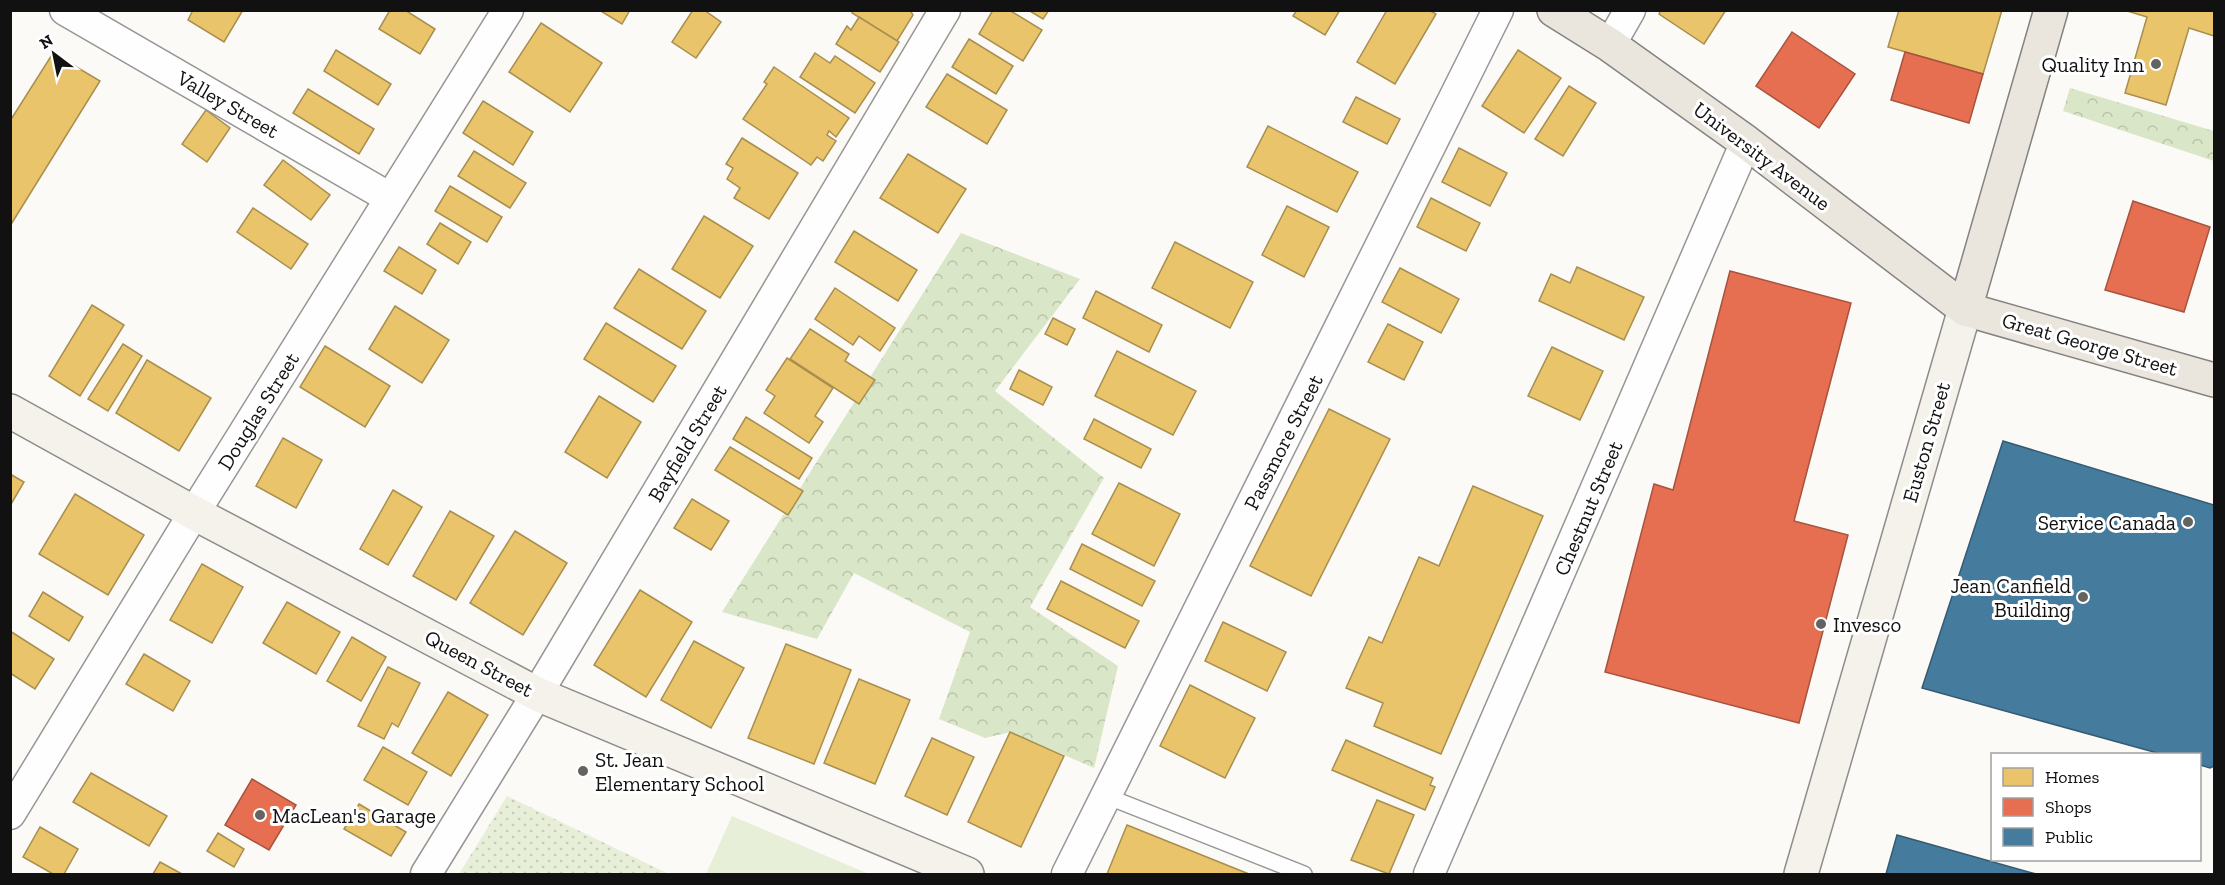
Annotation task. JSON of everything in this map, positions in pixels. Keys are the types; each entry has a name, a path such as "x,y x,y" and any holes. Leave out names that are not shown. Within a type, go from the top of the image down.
{"main road":[{"name":"University Avenue","path":"1554,10 1610,45 1746,142 1965,309"},
{"name":"Euston Street","path":"1965,309 2051,10"},
{"name":"Great George Street","path":"1965,309 2214,380"}],"street":[{"name":"Valley Street","path":"65,10 390,198"},
{"name":"Douglas Street","path":"10,814 194,513 508,10"},
{"name":"Bayfield Street","path":"426,874 537,694 945,10"},
{"name":"Passmore Street","path":"1067,874 1498,10"},
{"path":"1610,45 1630,10"},
{"name":"Chestnut Street","path":"1429,874 1746,142"},
{"name":"Euston Street","path":"1801,874 1965,309"},
{"name":"Queen Street","path":"10,411 194,513 537,694 967,874"}],"lane":[{"path":"1106,796 1304,874"}],"green space":[{"path":"2070,88 2214,131 2214,161 2063,111"},
{"path":"961,233 1080,279 995,391 1104,478 1030,607 1118,666 1094,768 1011,732 985,738 939,719 970,632 854,573 817,639 722,612"},
{"path":"507,796 669,874 459,874"},
{"path":"732,816 869,874 706,874"}],"building: Homes":[{"path":"193,10 243,10 224,42 188,20"},
{"path":"390,10 405,10 435,29 420,54 379,29"},
{"path":"599,10 630,10 622,24"},
{"path":"693,10 704,10 721,22 696,58 672,42"},
{"path":"853,10 910,10 913,15 897,41 852,13"},
{"path":"993,10 1009,10 1042,30 1023,61 979,34"},
{"path":"1028,10 1049,10 1043,19"},
{"path":"1297,10 1340,10 1325,35 1293,16"},
{"path":"1387,10 1429,10 1436,14 1395,84 1357,62"},
{"path":"1661,10 1726,10 1704,44 1659,14"},
{"path":"1899,10 2002,10 1983,74 1888,47"},
{"name":"Quality Inn","path":"2124,10 2214,10 2214,36 2189,28 2166,105 2125,93 2147,17"},
{"path":"859,17 899,42 880,72 836,44 847,26 851,30"},
{"path":"541,23 602,63 570,112 509,72"},
{"path":"969,39 1013,66 996,94 952,67"},
{"path":"336,50 391,84 378,105 324,71"},
{"path":"1518,50 1561,78 1524,133 1482,106"},
{"path":"53,53 100,81 10,226 10,121"},
{"path":"815,53 830,63 835,56 875,83 855,113 800,77"},
{"path":"774,67 849,118 836,137 829,131 827,135 836,141 823,161 817,157 811,165 743,119 767,84 764,82"},
{"path":"947,74 1007,110 987,144 926,107"},
{"path":"1569,86 1596,103 1563,156 1535,139"},
{"path":"308,89 374,129 359,154 293,113"},
{"path":"1356,97 1400,119 1387,144 1343,122"},
{"path":"483,101 533,132 513,165 463,133"},
{"path":"206,110 230,128 207,162 182,144"},
{"path":"1268,126 1358,172 1337,212 1247,167"},
{"path":"742,138 798,173 769,219 734,198 740,188 727,179 733,168 726,164"},
{"path":"1459,148 1507,173 1490,206 1442,182"},
{"path":"474,151 526,183 510,208 458,176"},
{"path":"908,154 966,189 938,233 880,198"},
{"path":"283,160 330,195 311,220 264,185"},
{"path":"450,186 502,217 487,242 435,211"},
{"path":"1431,198 1480,223 1466,251 1417,227"},
{"path":"1287,206 1329,227 1304,277 1262,255"},
{"path":"253,208 308,244 291,269 237,232"},
{"path":"704,216 753,246 720,298 672,269"},
{"path":"440,223 471,242 458,264 427,244"},
{"path":"854,231 917,270 898,301 835,262"},
{"path":"1175,242 1253,282 1230,328 1152,288"},
{"path":"399,247 436,270 422,294 384,271"},
{"path":"1577,267 1644,297 1624,340 1539,301 1551,274 1570,283"},
{"path":"1400,268 1459,299 1441,333 1382,302"},
{"path":"639,269 706,311 682,349 614,308"},
{"path":"835,288 895,328 880,351 859,336 853,345 815,319"},
{"path":"1096,291 1162,325 1149,352 1083,318"},
{"path":"92,305 124,325 80,396 49,376"},
{"path":"395,306 449,340 422,383 369,349"},
{"path":"1053,318 1075,329 1067,345 1045,334"},
{"path":"606,323 676,366 653,402 584,359"},
{"path":"1388,324 1423,342 1404,380 1368,362"},
{"path":"810,329 849,354 845,361 875,380 859,404 790,359"},
{"path":"123,344 142,356 108,411 88,399"},
{"path":"325,346 390,386 365,427 300,387"},
{"path":"1552,347 1603,371 1580,420 1528,396"},
{"path":"1117,351 1196,391 1173,435 1095,396"},
{"path":"787,358 833,388 815,416 823,422 809,443 764,413 775,396 766,390"},
{"path":"147,360 211,398 179,451 116,413"},
{"path":"1019,370 1052,387 1043,405 1010,389"},
{"path":"599,396 641,422 607,478 565,452"},
{"path":"1329,409 1390,439 1311,596 1250,566"},
{"path":"746,417 812,458 799,479 733,439"},
{"path":"1094,419 1151,449 1141,468 1084,439"},
{"path":"283,438 322,460 296,508 256,486"},
{"path":"730,447 803,491 788,515 715,470"},
{"path":"10,474 24,482 10,506"},
{"path":"1119,483 1180,514 1154,566 1092,534"},
{"path":"1473,486 1543,516 1441,754 1374,726 1383,703 1346,688 1369,637 1382,643 1419,557 1439,566"},
{"path":"393,490 422,507 388,565 360,549"},
{"path":"75,494 144,535 108,595 39,554"},
{"path":"692,499 729,521 711,550 674,528"},
{"path":"450,511 494,536 456,600 413,576"},
{"path":"515,531 567,563 523,635 470,603"},
{"path":"1082,544 1155,581 1142,606 1070,569"},
{"path":"202,564 243,587 212,643 170,620"},
{"path":"1061,581 1139,621 1125,648 1047,609"},
{"path":"640,590 692,622 646,697 594,665"},
{"path":"43,592 83,617 69,641 29,616"},
{"path":"287,602 340,632 316,674 263,643"},
{"path":"1223,622 1286,652 1267,691 1205,661"},
{"path":"10,631 54,659 35,689 10,673"},
{"path":"352,637 386,657 361,701 327,681"},
{"path":"694,641 744,668 711,728 661,700"},
{"path":"786,644 851,670 814,764 748,738"},
{"path":"144,654 190,681 173,711 126,684"},
{"path":"388,667 420,683 398,727 392,723 384,739 358,726"},
{"path":"859,679 910,700 875,784 824,763"},
{"path":"1190,685 1255,718 1225,778 1160,746"},
{"path":"448,692 488,715 451,776 412,753"},
{"path":"1010,732 1064,756 1021,847 968,822"},
{"path":"932,738 974,757 947,815 905,796"},
{"path":"1346,740 1433,778 1430,785 1435,787 1425,810 1332,770"},
{"path":"383,747 427,772 408,805 364,780"},
{"path":"91,773 167,816 149,846 73,802"},
{"path":"1377,800 1414,815 1389,874 1351,860"},
{"path":"359,804 406,832 391,856 344,829"},
{"path":"1127,825 1249,874 1107,874"},
{"path":"40,827 78,849 64,874 53,874 23,857"},
{"path":"218,833 244,849 234,867 207,851"},
{"path":"160,862 182,874 153,874"}],"building: Shops":[{"path":"1792,32 1855,74 1819,128 1756,86"},
{"path":"1905,52 1983,74 1969,123 1891,100"},
{"path":"2133,201 2210,227 2184,312 2105,290"},
{"path":"1730,271 1851,303 1794,521 1848,535 1799,723 1605,672 1654,484 1673,490"},
{"path":"252,779 296,805 269,850 225,825"}],"building: Public":[{"name":"Jean Canfield Building","path":"2003,441 2214,505 2214,766 2210,768 2201,765 2201,753 2157,753 1922,688"},
{"path":"1897,835 2036,874 1886,874"}],"place":[{"name":"Quality Inn","path":"2156,64"},
{"name":"Service Canada","path":"2188,522"},
{"name":"Jean Canfield Building","path":"2083,597"},
{"name":"Invesco","path":"1821,624"},
{"name":"St. Jean Elementary School","path":"583,771"},
{"name":"MacLean's Garage","path":"260,815"}]}
